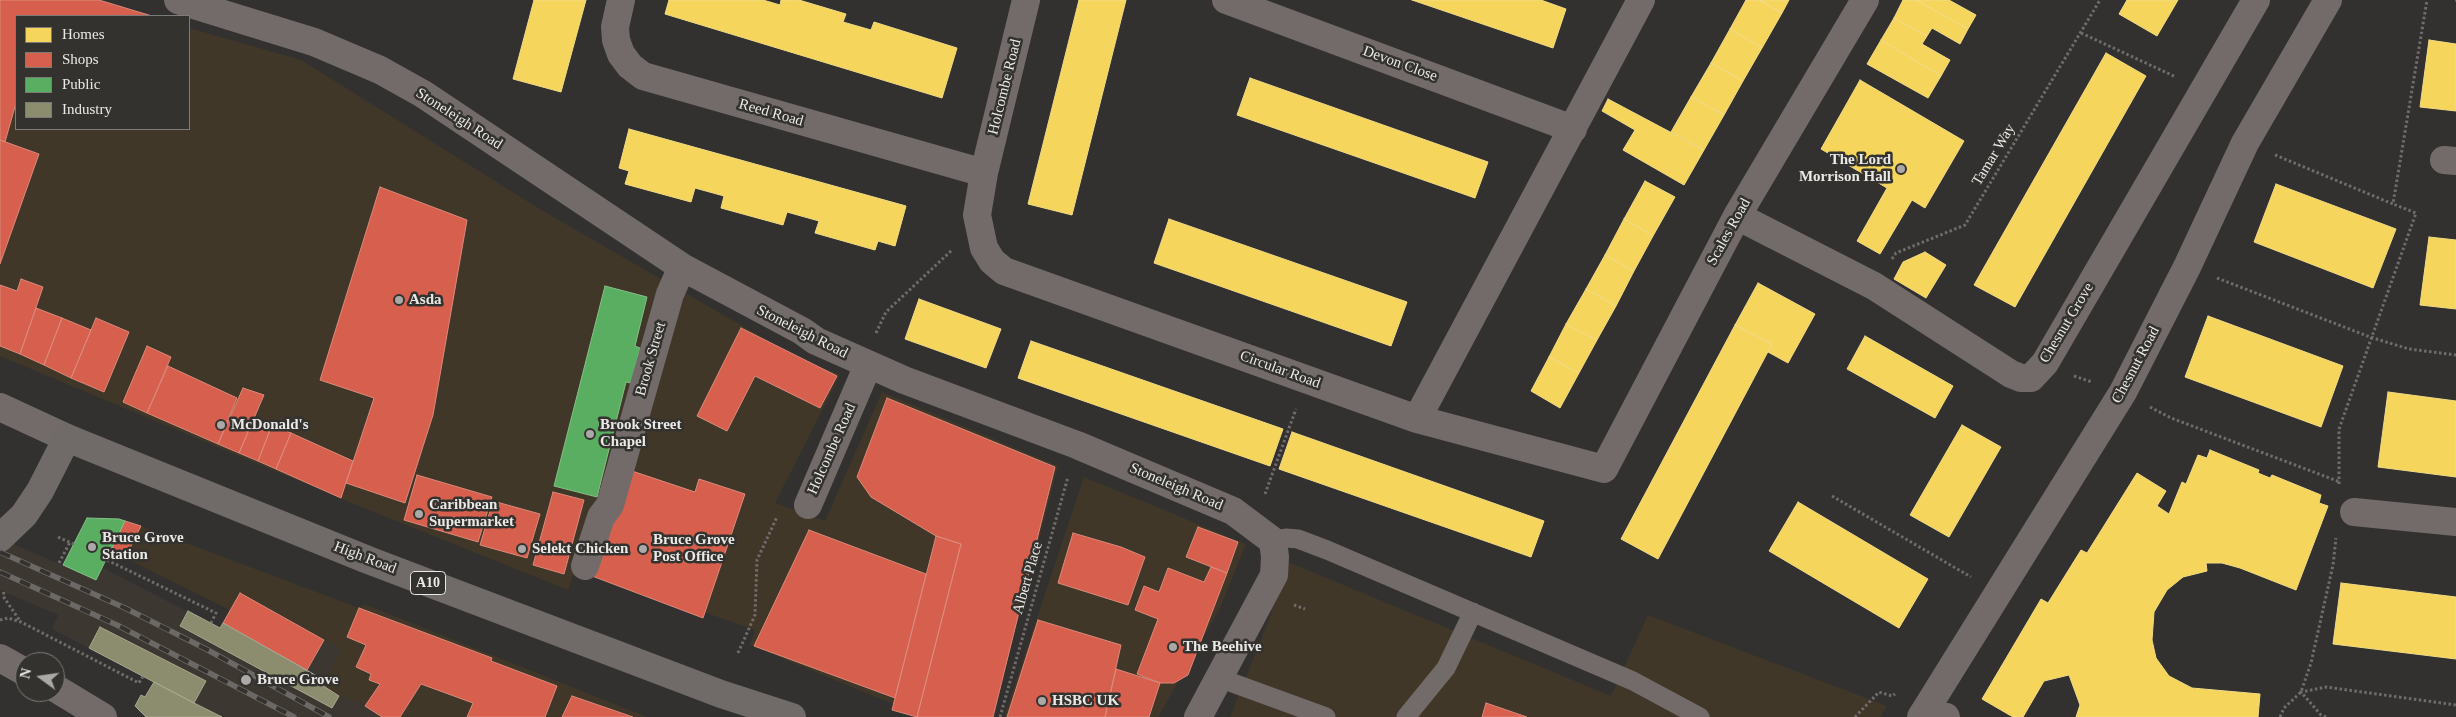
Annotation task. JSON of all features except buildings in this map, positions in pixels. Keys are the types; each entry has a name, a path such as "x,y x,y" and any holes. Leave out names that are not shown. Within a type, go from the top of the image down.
{"highway":[{"path":"0,538 24,515 40,491 67,438"},
{"name":"High Road","path":"67,438 377,563 722,694 792,717"}],"main road":[{"name":"High Road","path":"0,407 67,438"}],"street":[{"name":"Stoneleigh Road","path":"178,0 281,30 364,62 423,94 682,267 802,331 816,341 868,365 1078,445 1233,511 1273,541"},
{"name":"Reed Road","path":"621,0 615,27 616,40 621,54 630,66 643,76 984,173"},
{"name":"Holcombe Road","path":"967,240 977,215 984,173 1026,0"},
{"name":"Devon Close","path":"1226,0 1573,129"},
{"path":"1418,419 1641,0"},
{"name":"Scales Road","path":"1604,469 1737,216 1865,0"},
{"name":"Chesnut Grove","path":"1737,216 1874,286 2010,374 2021,378 2031,378 2045,363 2256,0"},
{"name":"Chesnut Road","path":"1930,716 1998,592 2123,392 2187,267 2245,143 2328,0"},
{"name":"Circular Road","path":"967,240 984,248 992,261 1004,271 1307,380 1418,419 1604,469"},
{"name":"Brook Street","path":"585,566 601,517 610,506 670,294 682,267"},
{"name":"Holcombe Road","path":"808,505 868,365"},
{"path":"2344,510 2456,522"},
{"path":"1198,717 1274,575 1275,557 1273,541"},
{"path":"0,658 15,666"},
{"path":"65,694 103,717"}],"lane":[{"path":"1273,541 1286,538 1298,539 1327,550 1633,680 1700,717"},
{"path":"1406,717 1446,668 1473,612"},
{"path":"1220,678 1326,717"}],"path":[{"name":"Tamar Way","path":"1874,286 1896,253 1965,225 2100,0"},
{"path":"2393,204 2427,0"},
{"path":"2081,33 2203,89"},
{"path":"2245,143 2416,213 2370,337 2339,429 2339,481 2344,510 2333,565 2311,662 2301,692 2284,708 2280,717"},
{"path":"868,365 875,335 886,312 967,240"},
{"path":"2187,267 2370,337 2409,349 2456,355"},
{"path":"1263,501 1307,380"},
{"path":"2123,392 2171,418 2347,484"},
{"name":"Albert Place","path":"1000,717 1078,445"},
{"path":"1832,496 1998,592"},
{"name":"Holcombe Road","path":"738,653 755,615 757,560 776,519 780,511 808,505"},
{"path":"58,537 72,543 59,563"},
{"path":"106,560 216,613 210,623"},
{"path":"4,592 3,596 21,622"},
{"path":"1299,607 1305,609"},
{"path":"0,620 8,618 21,622 139,683 143,676"},
{"path":"2301,692 2326,687 2456,705"},
{"path":"2301,692 2321,715 2326,717"}],"shaded area":[{"path":"0,0 94,0 146,15 15,15 15,130 190,130 190,28 301,60 543,211 798,358 840,375 775,503 825,521 882,392 1058,466 993,717 932,717 893,704 750,645 755,630 576,567 568,590 354,504 0,356"},
{"path":"1084,477 1246,544 1220,608 1158,717 1004,717"},
{"path":"141,526 359,608 364,604 647,717 382,717 359,702 339,696 322,685 341,649 240,593 230,610 125,558"},
{"path":"0,538 96,580 103,568 220,628 240,593 342,649 322,685 339,696 359,702 382,717 146,717 135,706 141,695 145,697 154,682 52,629 58,615 0,590"},
{"path":"1288,562 1611,696 1648,615 1887,706 1880,717 1230,717 1271,614"}],"railway":[{"path":"0,552 125,608 206,649 329,717"},
{"path":"0,572 117,625 294,717"}],"place":[{"name":"The Lord Morrison Hall","path":"1901,169"},
{"name":"Asda","path":"399,300"},
{"name":"McDonald's","path":"221,425"},
{"name":"Brook Street Chapel","path":"590,434"},
{"name":"Caribbean Supermarket","path":"419,514"},
{"name":"Bruce Grove Station","path":"92,547"},
{"name":"Selekt Chicken","path":"522,549"},
{"name":"Bruce Grove Post Office","path":"643,549"},
{"name":"The Beehive","path":"1173,647"},
{"name":"Bruce Grove","path":"246,680"},
{"name":"HSBC UK","path":"1042,701"}]}
